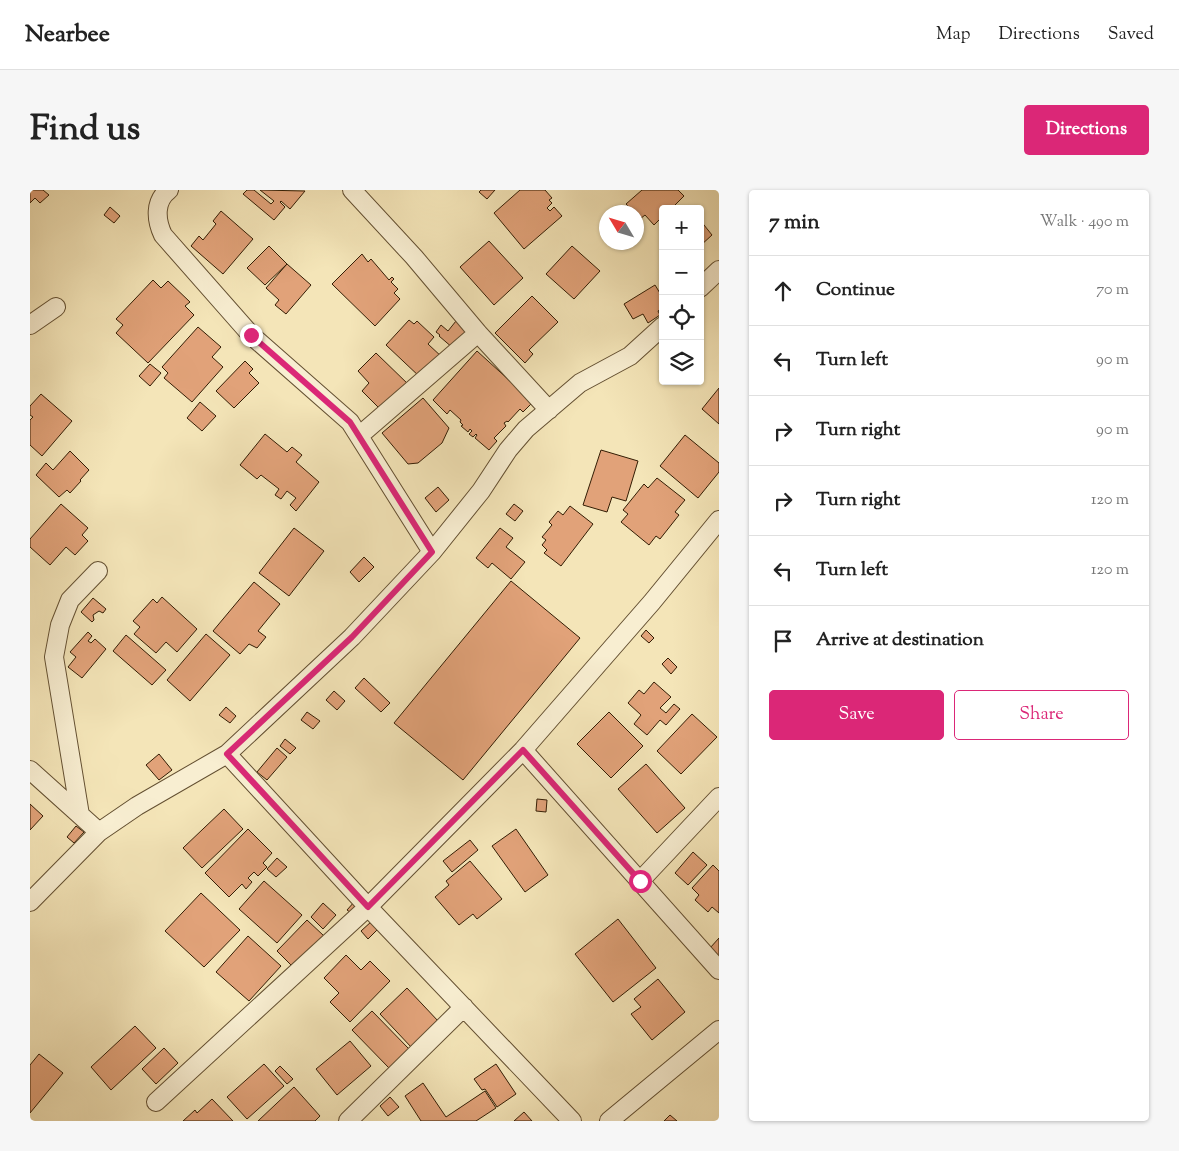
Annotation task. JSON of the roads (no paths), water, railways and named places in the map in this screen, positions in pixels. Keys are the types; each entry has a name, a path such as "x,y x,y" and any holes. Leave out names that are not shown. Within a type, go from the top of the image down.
{"street":[{"path":"169,190 164,194 158,210 158,224 163,235 251,335 350,422 432,552"},
{"path":"352,190 549,410"},
{"path":"704,284 719,270"},
{"path":"30,324 56,307"},
{"path":"30,902 99,832 137,806 227,754 352,637 432,552 480,491 508,450 526,429 580,383 630,356 659,330"},
{"path":"359,436 478,332"},
{"path":"156,1102 368,907 523,750 652,602 719,520"},
{"path":"80,815 54,657 60,625 70,600 98,571"},
{"path":"523,750 719,970"},
{"path":"227,754 368,907 572,1121"},
{"path":"30,770 99,832"},
{"path":"640,881 719,797"},
{"path":"348,1121 464,1007"},
{"path":"609,1121 719,1030"}]}
